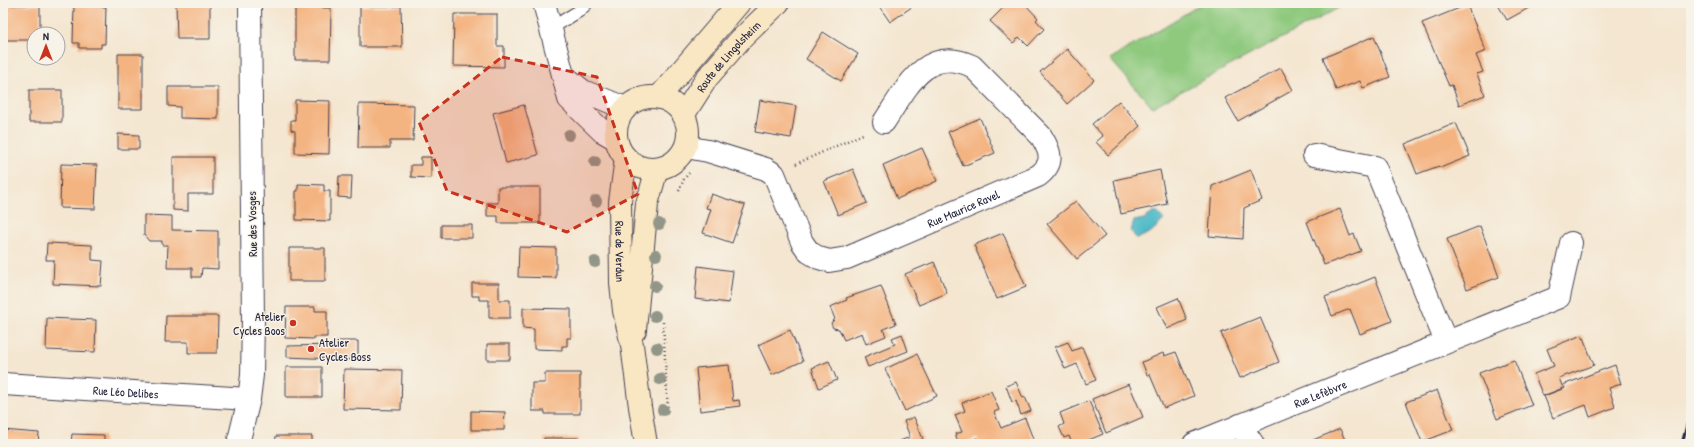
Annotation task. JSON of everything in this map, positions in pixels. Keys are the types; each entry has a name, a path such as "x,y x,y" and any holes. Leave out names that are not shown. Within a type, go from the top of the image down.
{"main road":[{"path":"659,97 739,3"},
{"name":"Route de Lingolsheim","path":"684,114 712,73 739,41 778,3"},
{"path":"647,97 659,97 670,101 684,114 689,127 689,137 682,155 675,162 666,167 646,169 635,166 619,149 616,139 616,128 619,118 625,108 635,101 647,97"},
{"name":"Rue de Verdun","path":"626,158 620,202 621,283 624,311 632,345 646,444"},
{"name":"Rue de Verdun","path":"632,345 637,316 647,204 657,169"}],"street":[{"name":"Rue des Vosges","path":"238,444 249,399 252,375 253,321 250,3"},
{"path":"544,3 569,100 602,130 616,139"},
{"name":"Rue Maurice Ravel","path":"774,174 802,242 809,252 819,258 829,261 847,258 1038,176 1046,170 1050,162 1050,154 1040,136 972,66 961,61 947,60 936,62 917,73 884,122"},
{"path":"563,75 583,91 625,108"},
{"path":"686,147 708,151 766,169 774,174"},
{"path":"1314,155 1375,167 1446,342"},
{"name":"Rue Lefèbvre","path":"1194,444 1559,297 1571,243"},
{"name":"Rue Léo Delibes","path":"3,384 249,399"},
{"path":"1240,425 1253,444"}],"lane":[{"path":"550,29 579,11 587,3"}],"path":[{"path":"774,174 866,133 884,122"},
{"path":"676,197 684,179 695,168"},
{"path":"663,315 669,418"}],"highlighted area":[{"path":"502,57 597,77 638,194 567,232 447,191 419,122"}],"green space":[{"path":"1203,3 1348,3 1152,107 1110,59"}],"water":[{"path":"1156,211 1164,220 1151,232 1137,239 1131,231 1134,221 1144,219"}],"building":[{"path":"176,3 210,3 210,39 177,39"},
{"path":"877,3 915,3 916,4 890,22"},
{"path":"1008,3 1024,3 1038,18 1036,20 1044,29 1028,46 1019,37 1013,43 990,21"},
{"path":"1501,3 1534,3 1534,5 1507,20 1498,5"},
{"path":"3,5 40,5 40,26 26,26 26,40 3,40"},
{"path":"1467,5 1486,51 1476,55 1483,72 1477,74 1485,95 1459,105 1452,85 1449,86 1422,23"},
{"path":"74,6 106,7 105,44 101,44 101,48 79,48 79,43 73,43"},
{"path":"360,6 401,6 402,47 360,47"},
{"path":"295,7 331,8 330,60 295,60"},
{"path":"454,14 497,14 497,46 504,46 504,67 453,66"},
{"path":"823,32 858,54 841,81 806,59"},
{"path":"1374,36 1390,77 1363,88 1360,81 1336,90 1323,58"},
{"path":"1067,49 1094,80 1067,104 1040,72"},
{"path":"118,54 143,54 143,109 118,109"},
{"path":"1281,68 1293,90 1238,121 1225,98"},
{"path":"168,87 218,87 218,119 180,118 180,107 168,106"},
{"path":"29,90 62,90 62,122 29,122"},
{"path":"295,100 330,101 329,154 295,153 295,131 291,130 291,120 295,120"},
{"path":"760,100 796,106 791,138 755,132"},
{"path":"1119,101 1140,126 1108,155 1096,142 1103,136 1092,124"},
{"path":"359,104 414,105 413,141 390,141 390,148 358,148"},
{"path":"524,105 538,155 506,163 493,113"},
{"path":"980,118 995,153 963,166 948,132"},
{"path":"1456,123 1470,156 1440,168 1439,166 1417,174 1405,144"},
{"path":"118,134 139,135 139,149 118,149"},
{"path":"922,148 937,181 897,199 883,165"},
{"path":"173,157 213,157 213,194 188,194 188,211 173,210"},
{"path":"421,157 431,157 431,178 411,177 411,165 421,165"},
{"path":"61,164 97,165 95,209 60,208"},
{"path":"853,169 867,203 838,215 824,181"},
{"path":"1160,170 1167,204 1121,214 1114,180"},
{"path":"1251,170 1262,200 1244,208 1243,239 1209,236 1212,186"},
{"path":"339,176 352,176 351,198 338,197"},
{"path":"298,184 324,185 324,191 330,191 330,221 296,220 296,191 298,191"},
{"path":"498,187 540,187 540,223 498,223 498,216 487,216 487,203 498,203"},
{"path":"711,194 745,205 732,243 703,233 711,209 706,208"},
{"path":"1076,201 1105,236 1077,259 1047,224"},
{"path":"1340,209 1350,236 1354,234 1361,251 1324,265 1307,222"},
{"path":"144,215 172,216 172,230 218,231 218,269 202,268 201,277 192,277 192,268 167,268 168,245 162,245 162,241 149,241 144,235"},
{"path":"441,225 472,225 472,238 441,238"},
{"path":"1480,226 1499,277 1467,289 1447,239"},
{"path":"1003,233 1026,287 997,299 974,245"},
{"path":"47,243 92,245 92,260 103,261 101,286 53,284 54,260 46,260"},
{"path":"519,247 556,248 556,278 518,277"},
{"path":"289,248 325,248 325,281 289,281"},
{"path":"934,262 947,293 919,305 905,274"},
{"path":"698,266 733,271 729,303 695,299"},
{"path":"1375,277 1392,321 1360,334 1350,309 1332,316 1325,297"},
{"path":"472,283 499,283 499,300 510,300 510,318 489,318 489,300 479,300 479,296 472,296"},
{"path":"881,286 896,324 883,329 886,336 866,344 862,333 844,340 839,329 833,328 831,323 835,319 830,307 847,300 846,298"},
{"path":"1178,298 1187,320 1167,329 1157,307"},
{"path":"286,307 315,307 315,311 327,311 327,337 314,337 314,339 285,338"},
{"path":"523,308 571,309 571,338 567,338 567,346 562,346 562,350 534,349 534,329 523,328"},
{"path":"166,316 218,316 217,353 188,353 188,342 165,342"},
{"path":"1260,317 1279,362 1240,378 1221,333"},
{"path":"47,318 96,320 95,352 46,350"},
{"path":"790,330 803,361 772,375 758,345"},
{"path":"902,334 908,351 868,367 864,357 895,344 892,338"},
{"path":"1582,335 1594,365 1559,378 1563,388 1543,396 1534,374 1554,366 1547,349"},
{"path":"336,341 358,341 358,360 287,357 287,346 336,345"},
{"path":"1068,342 1072,351 1082,347 1096,380 1086,384 1077,364 1065,369 1055,347"},
{"path":"487,344 510,344 510,360 487,360"},
{"path":"1176,352 1194,396 1164,408 1150,375 1147,375 1142,362 1163,353 1164,356"},
{"path":"917,354 937,396 905,411 885,369"},
{"path":"1514,360 1532,405 1497,419 1479,373"},
{"path":"829,361 837,380 819,388 812,368"},
{"path":"729,365 733,401 739,400 740,406 700,411 696,368"},
{"path":"1615,365 1621,384 1609,388 1615,407 1590,417 1586,405 1553,418 1544,396 1565,388 1563,385"},
{"path":"286,367 322,367 322,397 286,397"},
{"path":"344,369 402,370 401,410 343,409"},
{"path":"545,373 580,373 580,414 545,414 545,411 532,411 532,383 545,383"},
{"path":"1016,382 1031,411 1021,415 1016,401 1012,402 1006,386"},
{"path":"1129,384 1143,417 1106,433 1092,399"},
{"path":"1437,390 1453,430 1422,442 1406,402"},
{"path":"991,391 999,410 994,412 1001,428 1025,418 1035,444 979,444 977,438 964,444 959,444 955,434 962,432 955,415 965,411 962,403"},
{"path":"1089,401 1103,434 1079,444 1072,444 1069,436 1064,438 1059,427 1064,424 1060,413"},
{"path":"471,411 505,412 504,430 471,430"},
{"path":"914,417 923,439 913,444 892,444 910,437 904,421"},
{"path":"1340,429 1347,444 1308,444 1308,442"},
{"path":"3,430 39,433 38,444 3,444"},
{"path":"72,434 104,435 104,444 71,444"},
{"path":"276,436 312,436 312,444 275,444"},
{"path":"544,438 579,438 579,444 544,444"}],"railway":[{"path":"1682,444 1691,410"}],"place":[{"name":"Atelier Cycles Boos","path":"293,323"},
{"name":"Atelier Cycles Boss","path":"311,349"}]}
